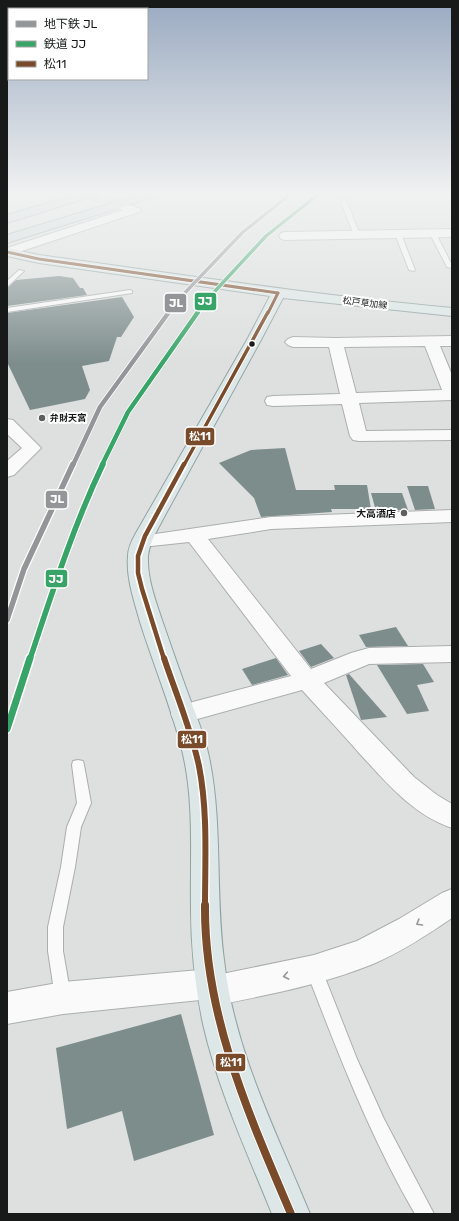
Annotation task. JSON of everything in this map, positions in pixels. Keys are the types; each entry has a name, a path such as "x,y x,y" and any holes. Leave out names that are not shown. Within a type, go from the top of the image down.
{"main road":[{"name":"松戸草加線","path":"7,252 38,259 278,293 452,312"},
{"path":"278,293 255,338 142,541 138,555 143,596 166,668 196,753 202,793 208,959 211,987 216,1010 231,1067 291,1214"}],"street":[{"path":"292,342 335,343 452,341"},
{"path":"273,401 452,395 431,342"},
{"path":"335,343 359,436 452,435"},
{"path":"7,424 37,452 32,448 7,471"},
{"path":"142,541 194,536 271,523 452,516"},
{"path":"194,536 307,680 405,784 427,803 452,817"},
{"path":"183,714 307,680 369,656 452,654"},
{"path":"7,1008 63,998 211,987 314,970 364,953 410,928 452,902"}],"lane":[{"path":"404,250 412,270"},
{"path":"441,250 450,267"},
{"path":"7,286 21,272"},
{"path":"7,310 44,306 130,292"},
{"path":"63,998 55,937 58,909 68,867 71,833 76,817 84,803 78,765"},
{"path":"314,970 351,1064 382,1135 425,1214"}],"building":[{"path":"59,276 73,278 80,288 83,288 87,295 7,306 7,288 16,280"},
{"path":"122,297 134,317 121,337 117,337 109,361 82,366 90,390 85,399 30,410 7,362 7,313"},
{"path":"285,448 296,490 335,490 334,485 367,485 371,509 331,509 332,512 261,517 254,498 219,463 251,450"},
{"path":"407,486 428,486 435,509 415,510"},
{"path":"371,493 402,493 408,510 376,511"},
{"path":"396,627 408,646 366,647 359,635"},
{"path":"321,644 334,658 311,667 299,651"},
{"path":"276,658 288,675 252,685 242,669"},
{"path":"423,664 434,682 417,685 429,711 407,714 377,665"},
{"path":"349,674 387,717 361,720 346,675"},
{"path":"181,1014 214,1135 134,1161 122,1111 67,1129 56,1048"}],"metro line":[{"name":"JL","path":"7,620 24,569 100,407 178,300 226,250"}],"rail line":[{"name":"JJ","path":"7,729 59,571 90,491 128,412 204,303 253,250"}],"transit line":[{"name":"松11","path":"7,252 39,259 278,293"},
{"name":"松11","path":"278,293 255,338 145,536 139,550 138,573 144,598 189,730 199,766 205,827 206,938 211,981 217,1010 234,1073 261,1144 291,1214"}],"place":[{"name":"弁財天宮","path":"42,418"},
{"name":"大高酒店","path":"404,513"}]}
